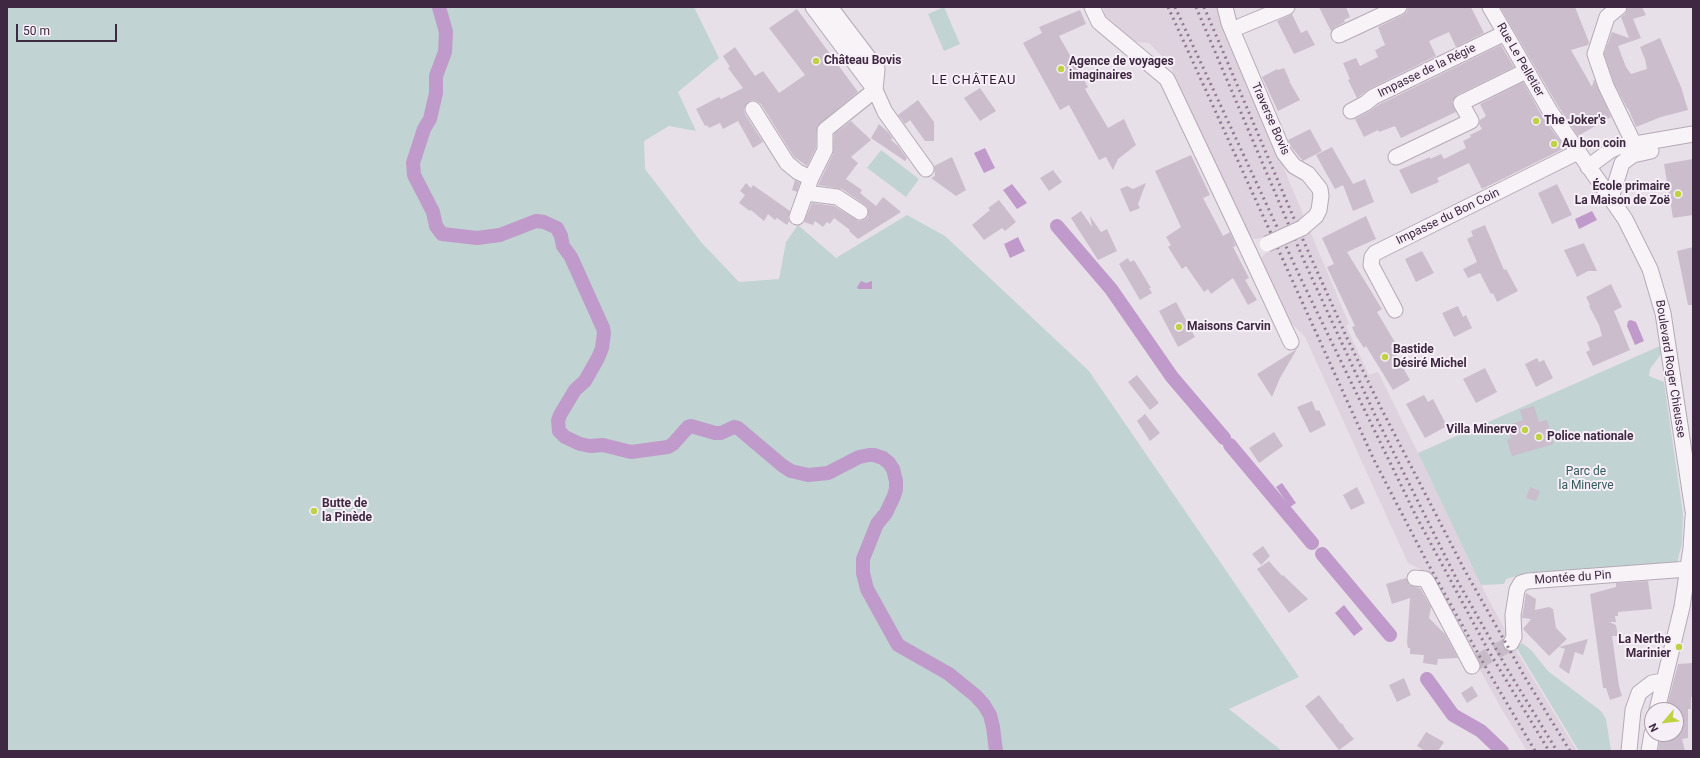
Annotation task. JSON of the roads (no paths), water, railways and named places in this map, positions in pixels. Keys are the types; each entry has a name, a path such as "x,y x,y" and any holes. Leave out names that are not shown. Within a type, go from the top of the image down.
{"street":[{"path":"813,7 875,90 885,112 926,169"},
{"path":"797,217 811,178 825,150 825,130 875,90 876,69 830,7"},
{"path":"1092,7 1099,22 1167,79 1291,342"},
{"name":"Traverse Bovis","path":"1225,7 1231,29 1284,153 1294,166 1308,174 1315,181 1320,189 1321,196 1319,210 1316,216 1302,228 1249,252"},
{"path":"1241,26 1287,7"},
{"path":"1339,35 1399,7"},
{"name":"Rue Le Pelletier","path":"1490,7 1550,111 1578,152"},
{"path":"1619,7 1607,17 1595,54 1606,86 1634,144"},
{"name":"Impasse de la Régie","path":"1351,111 1366,104 1373,96 1505,33"},
{"path":"1396,157 1471,121 1461,103 1526,70"},
{"path":"753,108 787,163 798,172 811,178"},
{"path":"1588,166 1611,150 1618,147 1693,134"},
{"path":"1611,198 1619,168 1627,158 1640,153 1693,144"},
{"name":"Boulevard Roger Chieusse","path":"1578,152 1625,219 1643,253 1658,295 1690,474 1693,511"},
{"name":"Impasse du Bon Coin","path":"1395,310 1371,265 1372,257 1375,253 1578,152"},
{"path":"806,193 837,197 860,212"},
{"path":"1659,702 1682,607 1688,569 1693,517"},
{"name":"Montée du Pin","path":"1511,643 1514,637 1513,615 1517,590 1521,583 1528,581 1688,569"},
{"path":"1415,578 1425,579 1428,583 1471,668"},
{"path":"1629,751 1633,710 1639,693 1652,682 1663,681"}],"waterway":[{"path":"439,7 446,32 445,52 436,76 436,93 430,119 424,129 413,163 414,175 433,212 436,226 442,234 477,238 500,235 536,221 544,222 557,228 561,236 563,246 571,257 603,328 604,333 602,348 598,358 585,381 575,390 560,415 558,421 559,431 565,437 580,444 590,446 603,445 631,452 668,447 673,444 688,427 691,426 715,433 721,433 734,427 738,428 783,466 791,471 808,475 828,473 859,457 874,455 883,458 893,469 896,489 886,513 877,524 863,559 863,573 867,589 898,645 949,674 976,696 984,705 990,715 996,751"},
{"path":"1057,226 1111,289 1172,377 1224,438"},
{"path":"1230,445 1312,543"},
{"path":"1322,554 1390,635"},
{"path":"1427,679 1453,715 1481,731 1502,751"}],"tunnel":[{"path":"1476,663 1511,643"}],"railway":[{"path":"1168,7 1374,460 1427,562 1485,666 1535,751"},
{"path":"1175,7 1302,281 1416,516 1488,650 1549,751"},
{"path":"1196,7 1305,263 1375,415 1458,582 1509,672 1557,751"},
{"path":"1204,7 1304,242 1347,338 1381,408 1464,569 1526,679 1570,751"}],"place":[{"name":"Château Bovis","path":"816,61"},
{"name":"Agence de voyages imaginaires","path":"1061,69"},
{"name":"The Joker's","path":"1536,121"},
{"name":"Au bon coin","path":"1554,144"},
{"name":"École primaire La Maison de Zoë","path":"1678,194"},
{"name":"Maisons Carvin","path":"1179,327"},
{"name":"Bastide Désiré Michel","path":"1385,357"},
{"name":"Villa Minerve","path":"1525,430"},
{"name":"Police nationale","path":"1539,437"},
{"name":"Butte de la Pinède","path":"314,511"},
{"name":"La Nerthe Marinier","path":"1679,647"}],"district":[{"name":"LE CHÂTEAU","path":"974,81"}],"park label":[{"name":"Parc de la Minerve","path":"1586,479"}]}
